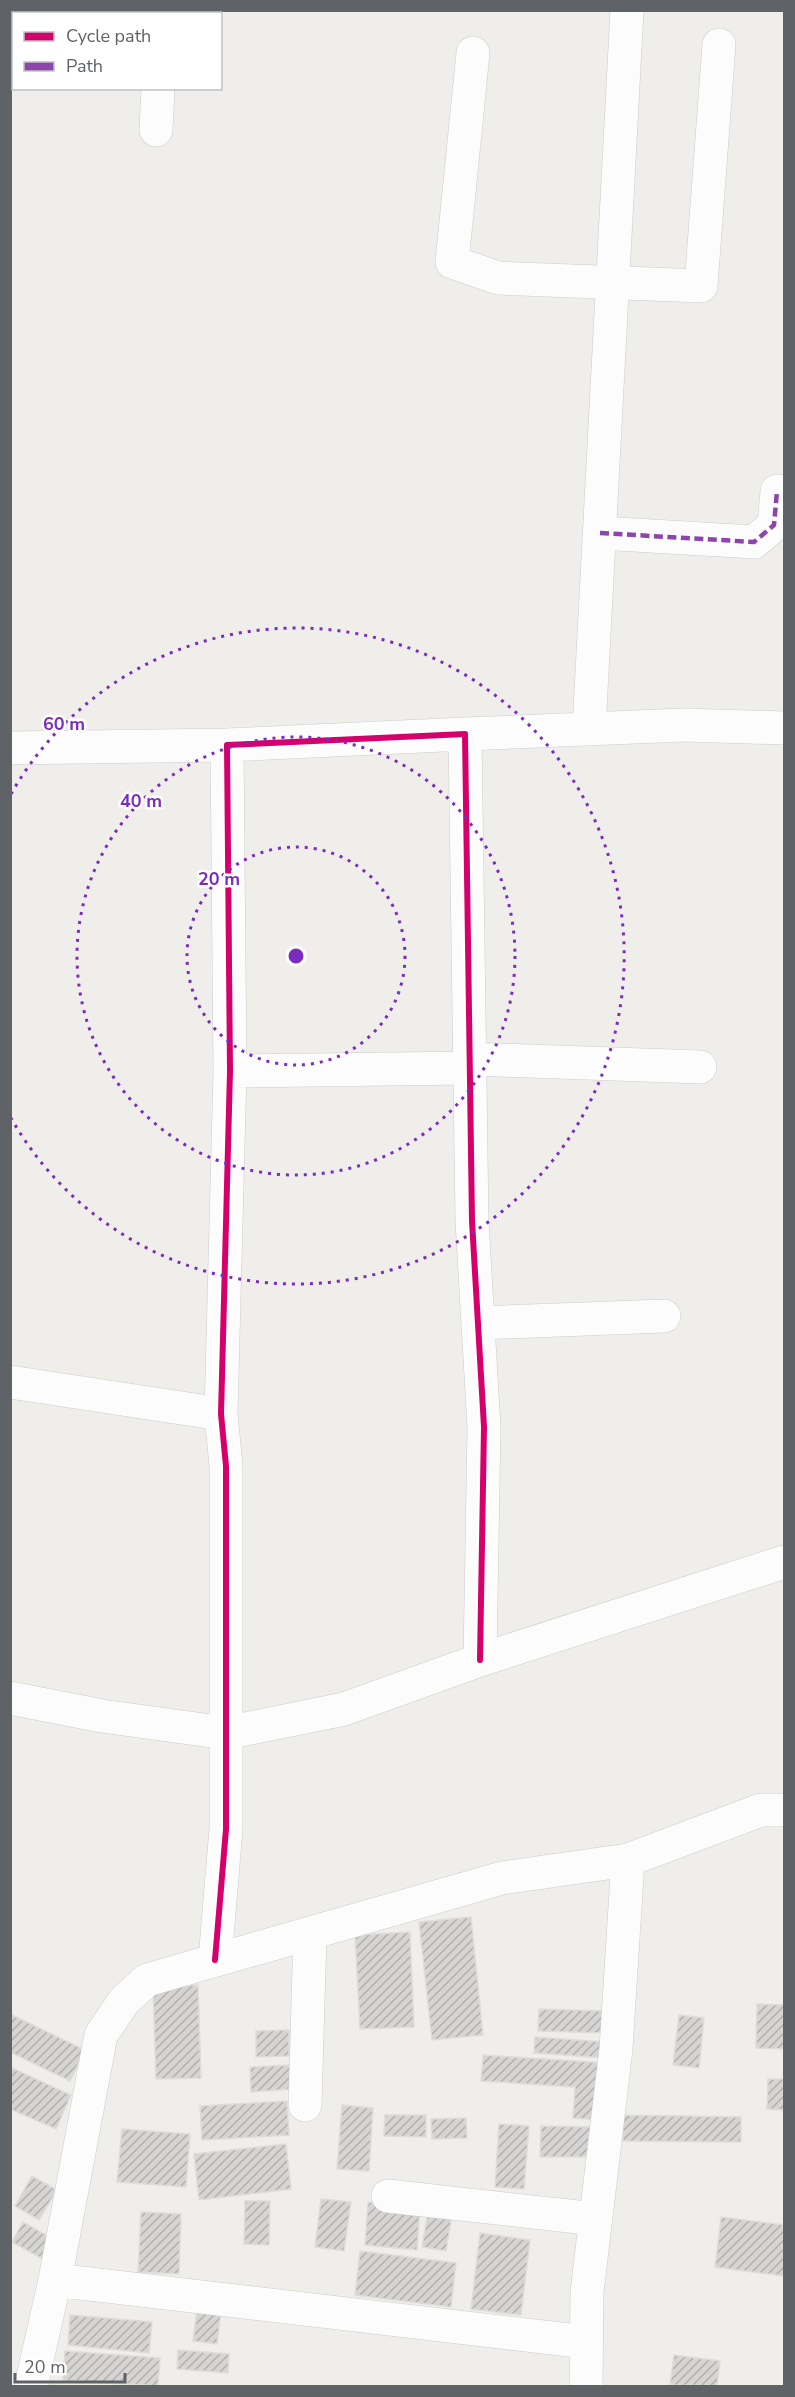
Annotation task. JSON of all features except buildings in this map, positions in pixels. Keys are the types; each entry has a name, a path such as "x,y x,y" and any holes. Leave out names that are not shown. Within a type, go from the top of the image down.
{"street":[{"path":"588,729 614,284 627,10"},
{"path":"473,53 452,262 498,278 701,286 719,45"},
{"path":"156,130 158,90"},
{"path":"600,533 754,542 774,525 777,491"},
{"path":"10,748 227,745 684,725 784,728"},
{"path":"465,734 472,1221 484,1427 480,1660"},
{"path":"215,1960 226,1829 226,1466 221,1414 230,1071 227,745"},
{"path":"230,1071 470,1064 700,1067"},
{"path":"478,1323 664,1316"},
{"path":"10,1382 221,1414"},
{"path":"10,1698 102,1716 226,1733 344,1709 480,1660 784,1562 784,1543"},
{"path":"31,2386 55,2280 101,2035 124,2001 147,1980 502,1878 628,1860 760,1810 784,1810"},
{"path":"586,2386 587,2292 616,2049 628,1860"},
{"path":"305,2105 310,1935"},
{"path":"388,2196 596,2219"},
{"path":"55,2280 586,2342"}],"marked path":[{"path":"600,533 754,542 774,525 777,491"}],"cycle path":[{"path":"215,1960 226,1829 226,1466 221,1414 230,1071 227,745 465,734 472,1221 484,1427 480,1660"}]}
